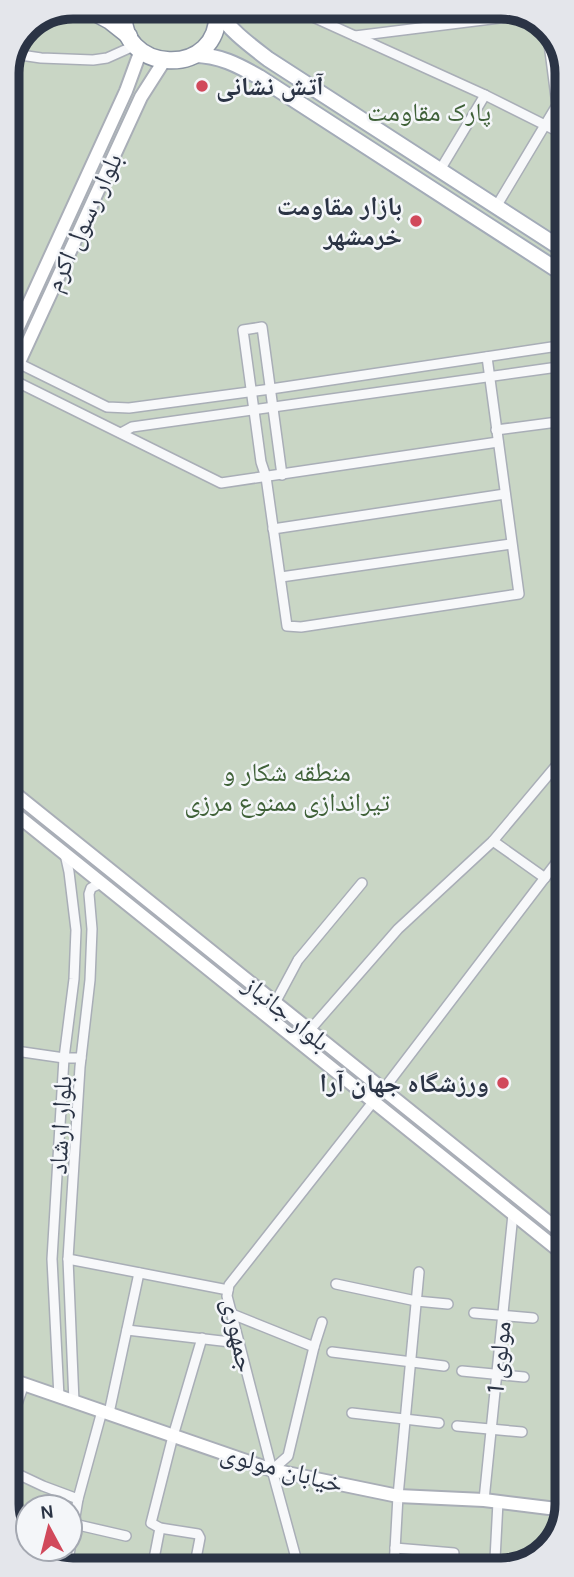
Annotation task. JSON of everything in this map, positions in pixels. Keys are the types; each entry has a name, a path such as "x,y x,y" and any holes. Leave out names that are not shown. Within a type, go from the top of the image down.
{"highway":[{"path":"106,19 148,55 164,61 184,60 202,49 214,32 217,19"},
{"path":"125,19 125,25 135,44"}],"main road":[{"path":"223,19 268,59 555,244"},
{"name":"بلوار رسول اکرم","path":"19,325 126,91 135,44"},
{"path":"194,55 208,55 231,62 259,77 555,269"},
{"name":"بلوار رسول اکرم","path":"19,361 141,97 164,61"},
{"name":"بلوار جانباز","path":"19,797 555,1228"},
{"name":"بلوار جانباز","path":"19,817 555,1247"},
{"path":"373,1102 383,1090"},
{"name":"خیابان مولوی","path":"19,1383 272,1470 398,1496 484,1500 554,1509"}],"street":[{"path":"317,19 485,95 555,130"},
{"path":"354,36 492,19"},
{"path":"22,55 93,60 107,58 135,44"},
{"path":"440,170 485,95"},
{"path":"496,207 544,125 555,112"},
{"path":"282,475 262,327 243,330 287,626 301,627 519,594 487,357"},
{"path":"19,364 107,407 129,408 555,347"},
{"path":"121,433 132,427 555,367"},
{"path":"384,372 386,390"},
{"path":"40,394 48,378"},
{"path":"19,386 221,483 498,442"},
{"path":"129,408 132,427"},
{"path":"496,430 555,422"},
{"path":"274,529 505,494"},
{"path":"281,578 511,544"},
{"path":"309,1031 398,929 493,842 555,767"},
{"path":"493,842 545,878"},
{"name":"بلوار ارشاد","path":"59,1396 52,1259 64,1058 74,979 76,930 65,854"},
{"path":"383,1090 555,865"},
{"name":"بلوار ارشاد","path":"74,1402 68,1259 81,1058 90,980 92,929 89,894 92,888 101,883"},
{"path":"275,1003 298,960 362,883"},
{"path":"19,1051 81,1058"},
{"name":"جمهوری","path":"296,1558 227,1296 229,1284 373,1102"},
{"name":"مولوی 1","path":"484,1500 513,1214"},
{"path":"68,1259 228,1290"},
{"path":"394,1558 419,1272"},
{"path":"80,1493 105,1412 139,1273"},
{"path":"336,1283 416,1301 448,1304"},
{"path":"474,1313 533,1318"},
{"path":"232,1314 314,1347"},
{"path":"272,1470 288,1457 322,1322"},
{"path":"127,1329 239,1343"},
{"path":"196,1558 200,1538 198,1534 160,1528 151,1523 202,1338"},
{"path":"332,1352 444,1366"},
{"path":"462,1371 524,1377"},
{"path":"19,1398 24,1384"},
{"path":"352,1413 439,1423"},
{"path":"457,1426 522,1432"},
{"path":"19,1475 62,1493"},
{"path":"495,1558 499,1502"},
{"path":"84,1526 126,1536"},
{"path":"154,1558 160,1528"},
{"path":"395,1548 454,1553"}],"green space":[{"name":"منطقه شکار و تیراندازی ممنوع مرزی","path":"505,19 522,23 534,30 546,43 553,59 555,1504 548,1531 537,1544 522,1554 501,1558 84,1558 84,1493 19,1493 19,69 30,40 46,26 62,20"}],"place":[{"name":"آتش نشانی","path":"202,86"},
{"name":"بازار مقاومت خرمشهر","path":"416,221"},
{"name":"ورزشگاه جهان آرا","path":"503,1083"}],"park label":[{"name":"پارک مقاومت","path":"429,112"}]}
